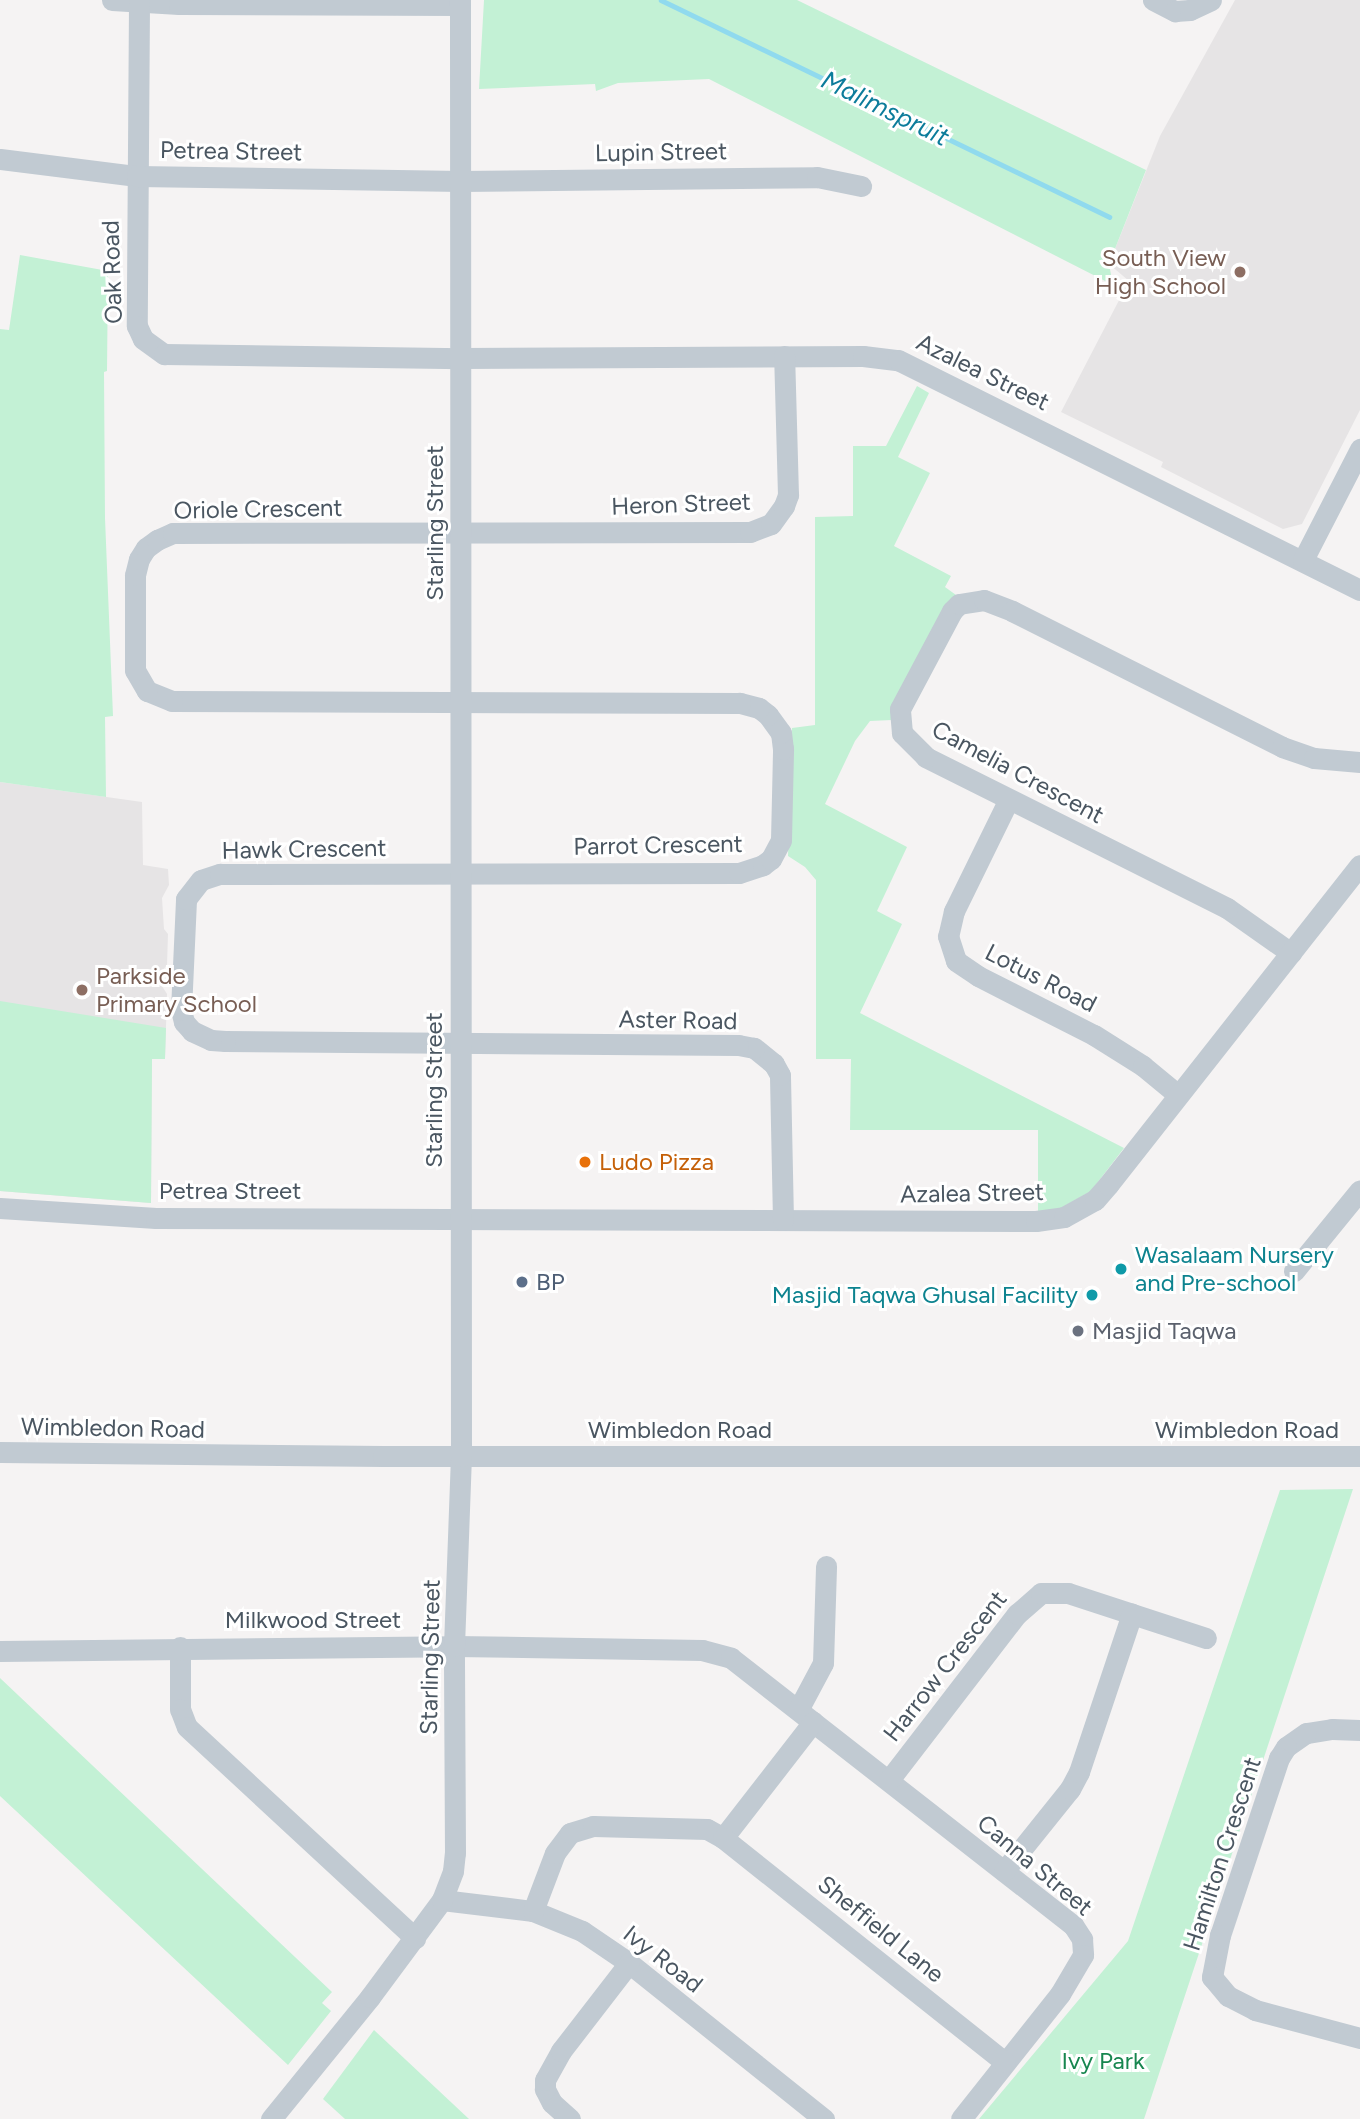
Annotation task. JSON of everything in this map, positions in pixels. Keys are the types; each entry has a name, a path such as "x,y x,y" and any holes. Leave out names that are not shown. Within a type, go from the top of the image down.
{"street":[{"path":"112,0 139,4 460,2"},
{"path":"1153,0 1175,11 1190,10 1212,0"},
{"name":"Starling Street","path":"271,2119 415,1938 442,1900 453,1871 454,1646 461,1456 460,2"},
{"name":"Oak Road","path":"139,4 137,326 143,340 153,349 174,355 462,358"},
{"name":"Petrea Street","path":"0,159 137,176 461,181"},
{"name":"Lupin Street","path":"461,181 817,177 860,186"},
{"name":"Heron Street","path":"461,533 750,532 771,524 784,506 788,495 784,356"},
{"name":"Azalea Street","path":"462,358 863,356 898,360 1360,590"},
{"path":"1303,560 1360,449"},
{"name":"Oriole Crescent","path":"461,533 173,533 146,548 135,575 135,670 147,691 172,701 461,703"},
{"name":"Camelia Crescent","path":"1291,953 1227,908 1009,801 926,757 908,742 899,722 900,709 942,626 959,604 973,600 999,604 1290,751 1314,758 1360,762"},
{"name":"Parrot Crescent","path":"461,703 740,703 759,708 768,715 781,733 783,749 780,840 771,859 753,870 739,873 461,874"},
{"name":"Lotus Road","path":"1009,801 954,911 948,936 956,961 978,976 1094,1035 1143,1066 1177,1094"},
{"name":"Azalea Street","path":"459,1219 1036,1221 1064,1217 1095,1200 1360,865"},
{"name":"Hawk Crescent","path":"460,1045 211,1040 192,1031 184,1022 181,1010 184,910 192,889 201,880 220,874 461,874"},
{"name":"Aster Road","path":"460,1045 738,1045 754,1048 774,1063 780,1075 783,1220"},
{"path":"1294,1271 1360,1190"},
{"name":"Petrea Street","path":"0,1208 156,1218 459,1219"},
{"name":"Wimbledon Road","path":"0,1452 461,1456 1360,1456"},
{"path":"723,1838 806,1716 823,1662 826,1566"},
{"name":"Harrow Crescent","path":"889,1780 1030,1599 1052,1591 1206,1638"},
{"path":"1004,1871 1070,1789 1079,1772 1132,1614"},
{"name":"Milkwood Street","path":"0,1651 454,1646 716,1652 746,1668 806,1716"},
{"path":"180,1647 180,1709 187,1727 415,1938"},
{"name":"Canna Street","path":"806,1716 1073,1925 1083,1947 1076,1970 1060,1994 961,2119"},
{"name":"Hamilton Crescent","path":"1360,1730 1332,1729 1306,1733 1286,1747 1279,1758 1220,1935 1212,1977 1228,1996 1255,2010 1360,2038"},
{"name":"Sheffield Lane","path":"533,1911 555,1853 570,1833 582,1828 694,1826 723,1838 1005,2062"},
{"name":"Ivy Road","path":"442,1900 533,1911 582,1931 629,1963 824,2119"},
{"path":"570,2119 552,2103 545,2090 545,2080 561,2050 629,1963"}],"shaded area":[{"name":"South View High School","path":"1235,0 1360,0 1360,410 1302,524 1283,529 1161,467 1163,462 1061,412 1129,281 1109,264 1160,136"},
{"name":"Parkside Primary School","path":"0,782 142,802 143,865 168,869 169,885 162,898 164,929 168,934 167,965 162,971 162,986 167,994 165,1059 152,1059 151,1203 0,1191"}],"green space":[{"path":"484,0 797,0 1146,170 1109,264 1113,285 709,79 618,83 596,91 595,84 479,89"},
{"path":"20,255 108,271 107,371 104,372 105,518 113,716 105,717 106,797 0,782 0,329 9,330"},
{"path":"917,386 929,393 898,457 930,473 894,546 951,576 945,587 956,595 892,720 870,721 855,741 825,804 907,847 877,911 902,924 860,1013 1124,1148 1091,1191 1061,1208 1038,1212 1038,1130 850,1130 851,1059 816,1059 816,880 805,867 788,856 792,728 815,725 815,517 853,516 853,446 886,446"},
{"path":"0,1001 166,1028 165,1059 152,1059 151,1203 0,1191"},
{"name":"Ivy Park","path":"1353,1489 1144,2119 979,2119 1128,1941 1280,1490"},
{"path":"0,1678 332,1992 322,2003 331,2011 288,2065 0,1796"},
{"path":"374,2030 469,2119 345,2119 323,2099"}],"waterway":[{"name":"Malimspruit","path":"661,0 1109,217"}],"place":[{"name":"South View High School","path":"1240,272"},
{"name":"Parkside Primary School","path":"82,990"},
{"name":"Ludo Pizza","path":"585,1162"},
{"name":"Wasalaam Nursery and Pre-school","path":"1121,1269"},
{"name":"BP","path":"522,1282"},
{"name":"Masjid Taqwa Ghusal Facility","path":"1092,1295"},
{"name":"Masjid Taqwa","path":"1078,1331"}]}
